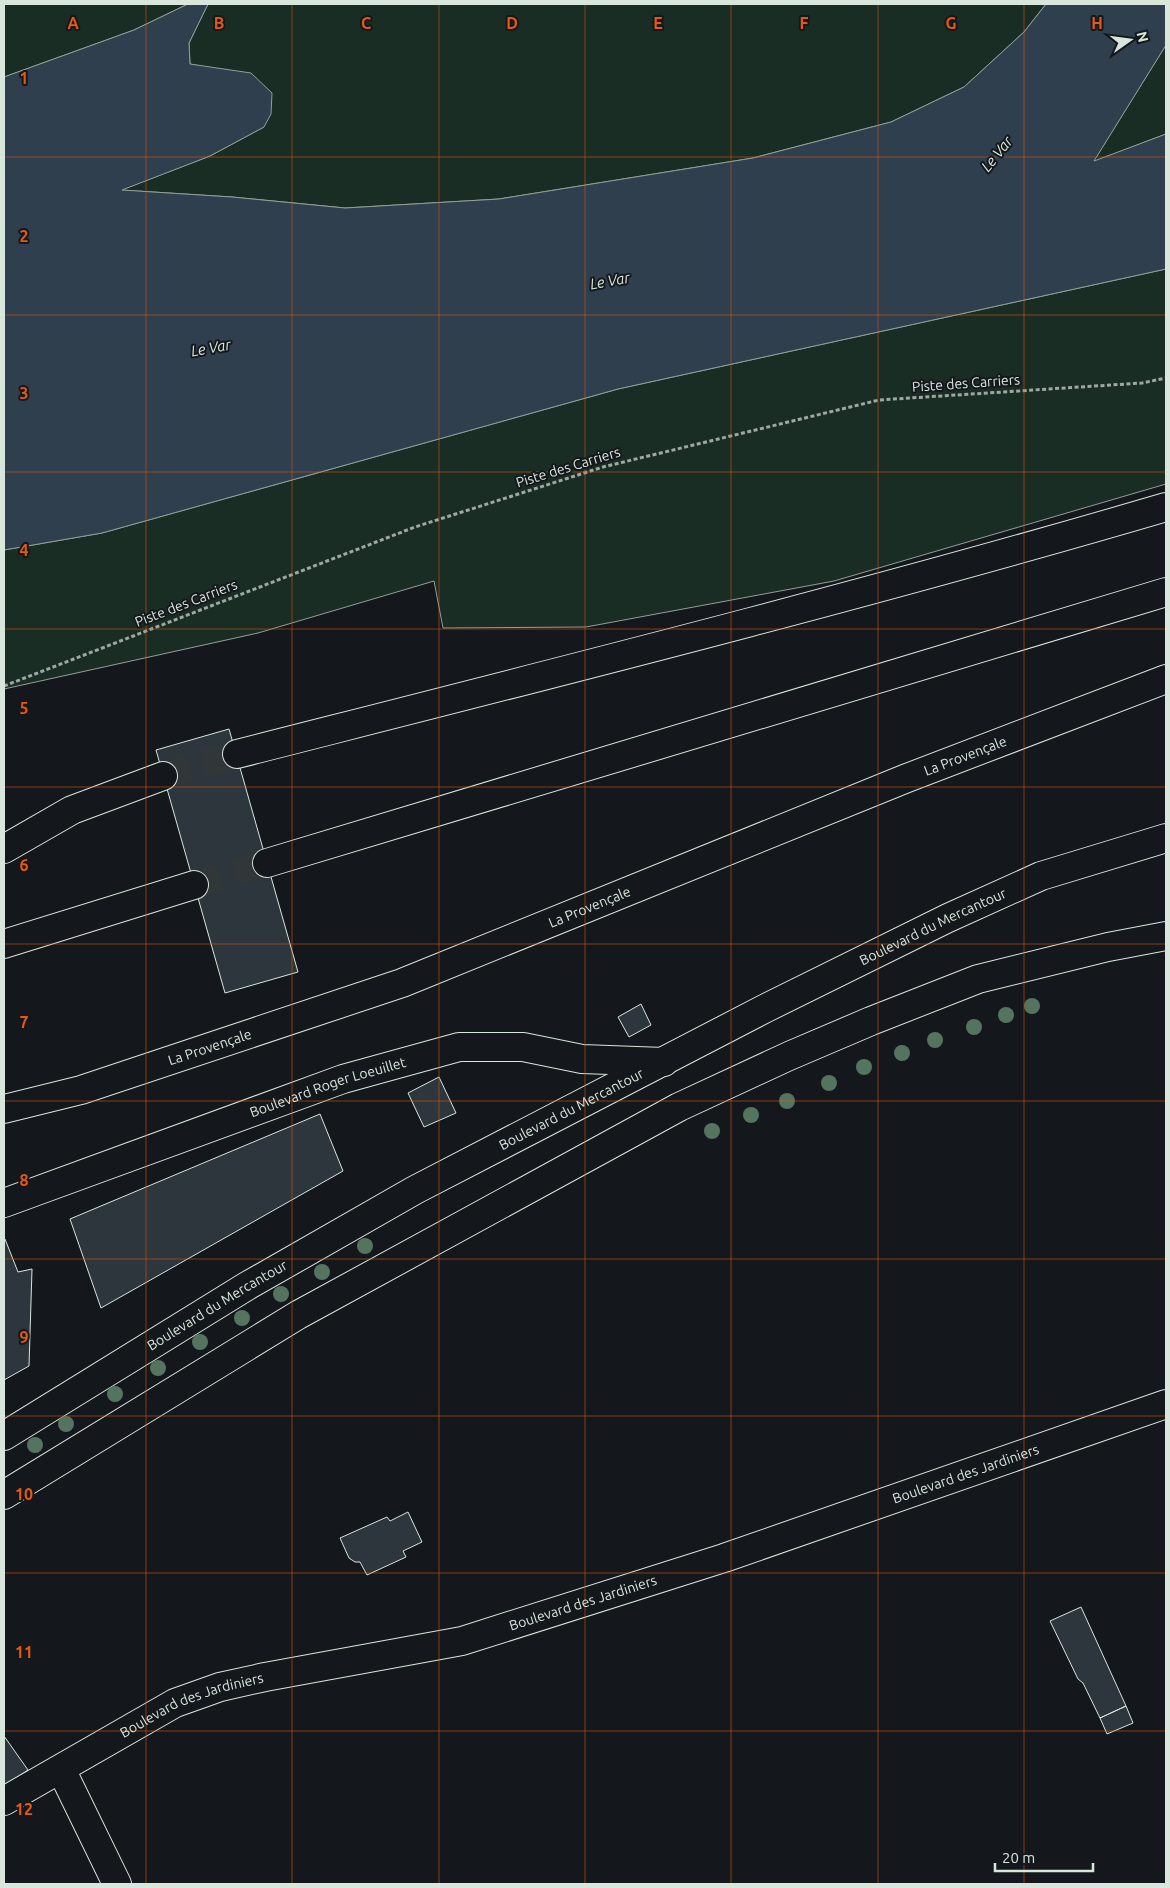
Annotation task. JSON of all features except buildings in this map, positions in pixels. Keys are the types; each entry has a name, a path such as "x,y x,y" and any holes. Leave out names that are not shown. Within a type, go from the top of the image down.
{"main road":[{"path":"237,754 772,617 1000,556 1166,507"},
{"path":"267,863 1166,592"},
{"name":"La Provençale","path":"4,1110 90,1087 402,983 907,778 1166,679"},
{"path":"4,849 72,810 163,776"},
{"path":"1041,876 1166,822"},
{"name":"Boulevard du Mercantour","path":"4,1436 248,1286 390,1204 766,1008 948,918 1041,876 1166,838"},
{"path":"4,944 194,885"},
{"path":"4,1495 298,1315 679,1107 808,1048 978,978 1108,947 1166,936"},
{"name":"Boulevard Roger Loeuillet","path":"4,1203 343,1080 459,1048 523,1047 582,1059 664,1062"},
{"name":"Boulevard des Jardiniers","path":"4,1801 176,1704 220,1687 462,1640 595,1600 724,1558 1166,1404"},
{"path":"61,1769 117,1884"}],"path":[{"name":"Piste des Carriers","path":"4,686 415,527 603,467 879,400 1142,383 1166,378"}],"green space":[{"path":"4,4 188,4 134,30 4,77"},
{"path":"208,4 1046,4 1024,32 964,87 891,122 753,158 499,199 345,208 232,197 121,190 210,156 264,127 216,69 190,64 189,43"},
{"path":"1166,45 1166,134 1093,162"},
{"path":"1166,269 1166,484 834,581 586,627 443,628 434,581 258,633 4,689 4,550 102,533 618,389"}],"water":[{"name":"Le Var","path":"188,4 208,4 189,43 190,64 251,73 272,93 271,114 264,127 210,156 122,190 232,197 345,208 499,199 753,158 891,122 964,87 1024,32 1046,4 1166,4 1166,45 1094,161 1166,134 1166,269 618,389 102,533 4,550 4,77 134,30"}],"tunnel":[{"path":"163,776 237,754"},
{"path":"194,885 267,863"}]}
